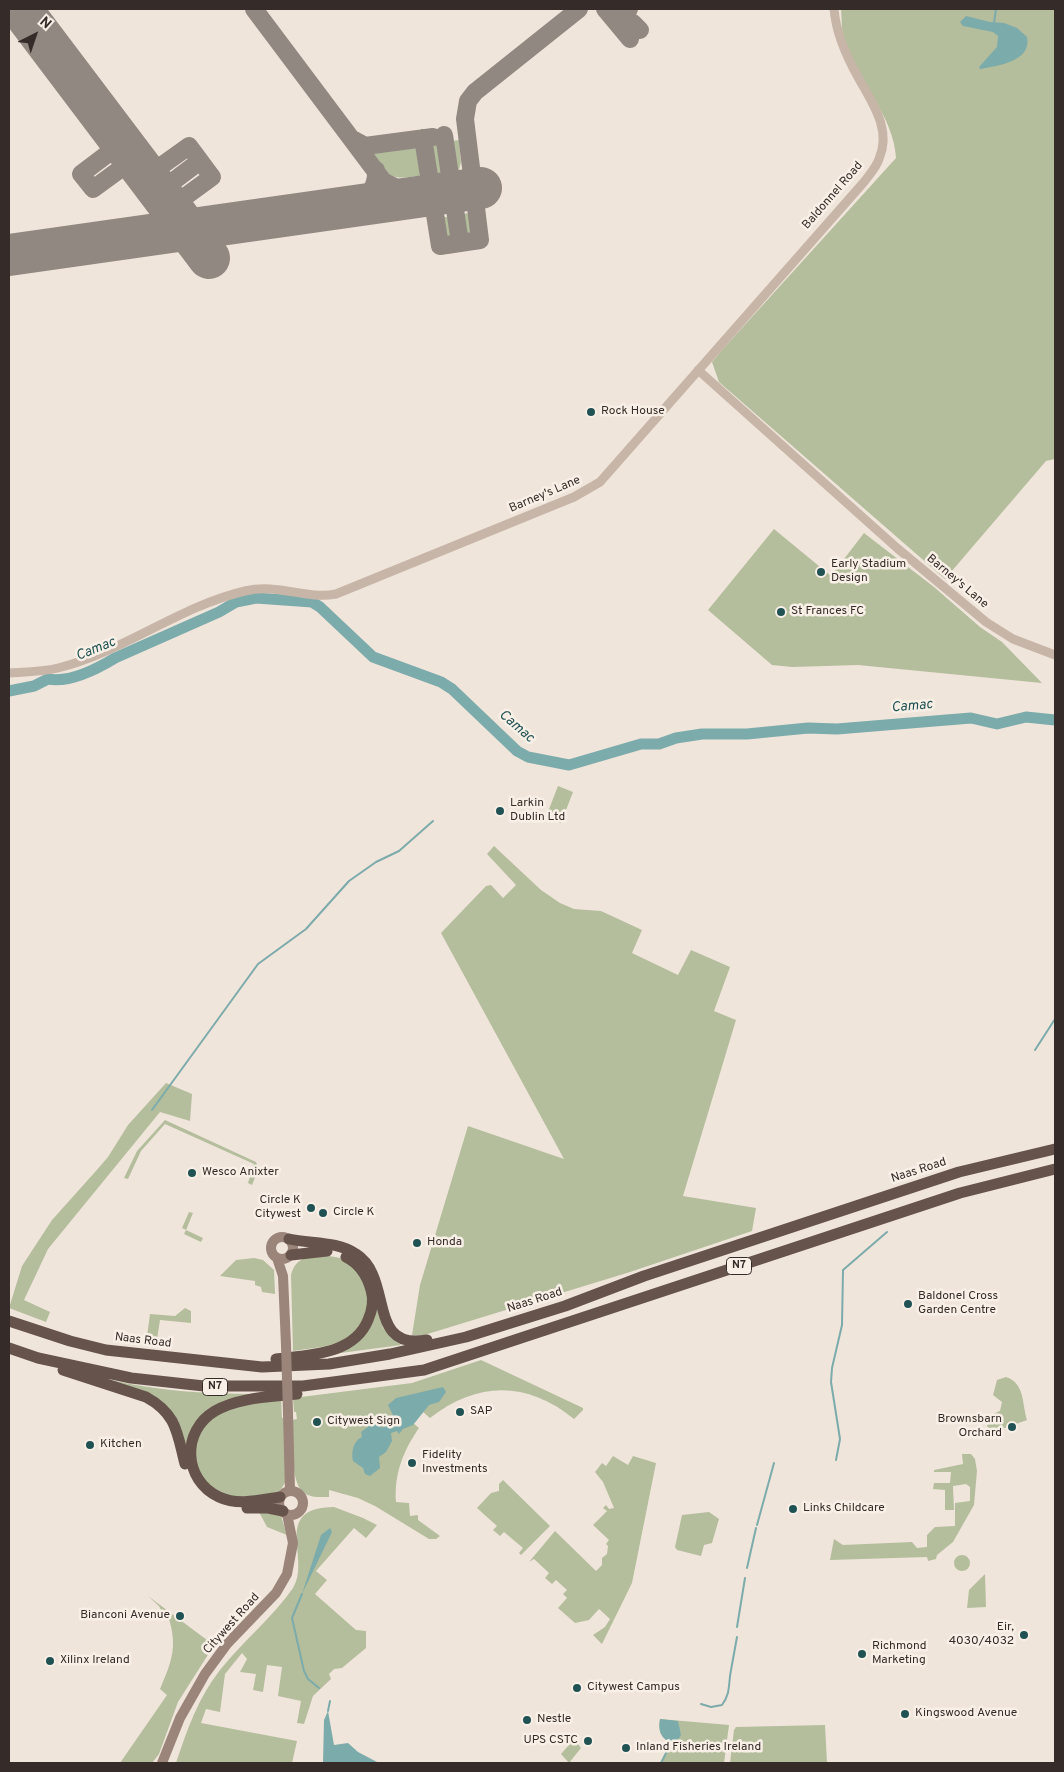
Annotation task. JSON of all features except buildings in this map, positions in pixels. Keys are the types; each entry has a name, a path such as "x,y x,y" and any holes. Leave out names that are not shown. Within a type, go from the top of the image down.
{"highway":[{"name":"N7","path":"959,1172 1055,1141"},
{"name":"Naas Road","path":"9,1322 70,1342 106,1350 262,1367 329,1364 390,1354 466,1337 566,1306 653,1273 959,1172 1055,1149"},
{"name":"N7","path":"280,1498 247,1502 232,1501 220,1498 202,1485 195,1474 190,1454 196,1429 204,1418 234,1402 333,1390 397,1378 960,1193 1055,1169"},
{"name":"N7","path":"289,1239 336,1245 357,1254 371,1268 376,1278 383,1314 388,1327 401,1339 410,1341 438,1338 566,1306"},
{"name":"N7","path":"177,1359 235,1362 272,1359 323,1352 354,1339 366,1325 372,1305 373,1294 362,1270 353,1261 329,1250 290,1256"},
{"name":"N7","path":"9,1350 131,1378 204,1386 303,1386 424,1370"},
{"name":"N7","path":"9,1350 146,1396 164,1409 175,1425 186,1470 196,1488 203,1495 221,1505 233,1508 268,1508 289,1513"}],"main road":[{"path":"283,1276 293,1245 289,1239 280,1237 272,1243 272,1252 277,1258 283,1276 290,1490"},
{"path":"277,1258 283,1259 290,1256"},
{"path":"290,1490 297,1492 302,1498 302,1505 289,1513 279,1505 280,1498 290,1490"},
{"name":"Citywest Road","path":"165,1761 180,1718 205,1674 227,1644 276,1593 282,1584 291,1563 292,1533 289,1513"}],"street":[{"name":"Baldonnel Road","path":"698,370 864,182 879,160 884,140 880,118 841,43 835,23 834,9"},
{"name":"Barney's Lane","path":"9,673 42,671 69,665 213,602 246,590 273,588 321,596 336,594 574,497 589,490 609,474 698,370 897,548 986,622 1013,639 1055,655"}],"green space":[{"path":"841,9 1055,9 1055,459 1046,461 945,579 719,382 712,362 896,158 889,128 858,72 845,43"},
{"path":"459,140 461,162 459,170 453,171 449,147 452,141"},
{"path":"436,143 441,149 443,157 443,171 441,174 434,175 429,148"},
{"path":"417,147 422,152 422,172 419,176 395,177 390,175 381,167 370,152"},
{"path":"467,213 473,219 475,234 472,238 463,234 460,216"},
{"path":"440,216 452,218 455,235 452,239 447,240 443,237"},
{"path":"774,529 831,576 864,533 934,587 980,627 1002,642 1042,683 858,665 792,667 772,665 708,610"},
{"path":"558,786 573,792 561,823 546,817"},
{"path":"494,846 541,890 560,903 574,909 601,911 642,930 632,953 678,975 691,950 730,967 714,1011 736,1020 683,1196 756,1208 752,1231 630,1272 421,1336 412,1335 420,1285 468,1126 564,1159 441,933 486,886 491,885 503,898 516,885 487,854"},
{"path":"166,1083 192,1094 190,1121 160,1112 48,1249 24,1300 50,1312 46,1322 9,1308 22,1266 52,1220 108,1157 128,1125"},
{"path":"165,1120 256,1162 262,1177 256,1175 252,1185 248,1183 254,1164 165,1124 141,1151 128,1179 124,1178 137,1151"},
{"path":"189,1212 193,1213 186,1230 182,1228"},
{"path":"186,1230 203,1238 201,1242 184,1234"},
{"path":"319,1255 342,1259 352,1266 364,1285 367,1307 358,1329 349,1337 322,1347 293,1351 291,1275 295,1266 301,1260"},
{"path":"254,1258 263,1260 274,1270 275,1294 262,1292 261,1287 255,1285 255,1281 220,1276 236,1260"},
{"path":"379,1307 383,1328 401,1345 318,1356 348,1346 376,1308"},
{"path":"185,1308 191,1311 191,1323 160,1320 156,1346 146,1344 150,1314 175,1316"},
{"path":"481,1360 583,1408 583,1410 574,1419 538,1398 520,1392 502,1390 466,1397 430,1418 423,1412 413,1423 419,1428 408,1445 398,1472 396,1502 409,1503 410,1516 418,1515 418,1520 440,1536 436,1539 429,1539 375,1506 358,1498 329,1490 329,1497 312,1496 303,1492 299,1487 293,1459 292,1420 297,1419 296,1412 294,1412 293,1398 412,1383"},
{"path":"1006,1377 1017,1384 1020,1389 1027,1420 991,1433 987,1426 993,1414 1000,1411 1002,1402 993,1395 997,1380"},
{"path":"111,1380 183,1391 256,1394 227,1401 188,1445 184,1444 173,1416"},
{"path":"281,1398 282,1418 285,1418 286,1480 281,1489 273,1495 254,1499 212,1494 193,1461 198,1430 222,1410"},
{"path":"962,1454 971,1454 975,1459 977,1471 974,1505 953,1542 937,1555 936,1559 928,1561 927,1557 830,1560 834,1539 843,1545 912,1542 917,1548 927,1547 927,1535 935,1527 955,1526 955,1503 970,1501 970,1487 966,1484 953,1486 954,1510 945,1510 945,1490 933,1489 934,1483 950,1483 951,1472 934,1472 934,1470 963,1464"},
{"path":"613,1456 628,1465 633,1456 656,1463 632,1583 602,1644 593,1635 605,1627 610,1619 599,1609 589,1620 575,1623 558,1608 567,1598 563,1594 567,1590 556,1580 552,1584 545,1578 549,1573 534,1559 529,1562 555,1531 596,1571 602,1565 602,1558 607,1554 608,1546 606,1544 609,1540 593,1525 607,1511 603,1508 606,1505 609,1509 614,1508 603,1482 595,1472 602,1463 606,1466"},
{"path":"503,1480 550,1526 521,1555 519,1553 523,1548 504,1532 500,1536 493,1530 497,1526 477,1508 491,1493 499,1491 499,1484"},
{"path":"334,1507 377,1525 366,1538 354,1528 316,1571 327,1580 315,1594 356,1630 366,1631 366,1648 342,1668 334,1669 329,1674 331,1679 313,1696 304,1724 297,1723 301,1701 278,1696 282,1667 267,1665 263,1692 253,1690 256,1674 240,1672 247,1659 242,1653 225,1674 220,1712 206,1709 201,1723 297,1741 292,1763 176,1763 194,1715 212,1681 229,1659 293,1588 298,1576 298,1525 303,1516 315,1510"},
{"path":"259,1512 270,1512 281,1516 287,1535 267,1527"},
{"path":"709,1512 719,1519 712,1543 704,1545 701,1556 677,1550 675,1547 682,1515"},
{"path":"962,1555 970,1563 962,1571 954,1563"},
{"path":"985,1574 986,1607 967,1608 969,1590"},
{"path":"148,1596 211,1643 211,1650 178,1702 159,1754 152,1763 120,1763 167,1695 160,1689 170,1662 173,1636 168,1616 164,1616 159,1606"},
{"path":"660,1719 729,1725 724,1763 661,1763 671,1744 661,1733 659,1727"},
{"path":"825,1725 827,1763 730,1763 736,1727"},
{"path":"574,1739 581,1748 569,1763 561,1754"}],"water":[{"path":"966,16 990,22 1004,23 1017,28 1027,37 1027,45 1024,52 1011,61 980,69 979,67 997,47 998,36 993,32 963,26 960,22"},
{"path":"443,1387 446,1392 439,1402 429,1405 413,1425 403,1429 399,1434 397,1431 391,1433 392,1441 386,1452 379,1457 380,1468 370,1476 365,1474 363,1468 353,1461 352,1458 355,1444 362,1437 361,1432 371,1422 380,1419 382,1428 387,1425 393,1415 388,1405 396,1398"},
{"path":"330,1528 332,1532 302,1594 321,1535"},
{"path":"328,1711 334,1745 348,1743 358,1752 379,1763 323,1763 324,1720"},
{"path":"660,1719 678,1721 681,1735 677,1741 671,1743 662,1736 659,1727"}],"waterway":[{"path":"994,23 996,9"},
{"name":"Camac","path":"9,691 34,686 48,679 65,679 83,674 219,612 236,602 256,598 312,602 320,607 373,657 441,682 452,689 517,751 528,757 569,765 641,744 659,744 676,738 702,734 747,734 808,728 837,729 971,718 997,724 1026,717 1055,720"},
{"path":"152,1110 258,964 306,929 349,881 376,862 399,851 433,821"},
{"path":"1035,1050 1055,1019"},
{"path":"836,1460 840,1439 831,1382 832,1368 842,1325 843,1270 887,1232"},
{"path":"757,1525 774,1463"},
{"path":"747,1568 756,1528"},
{"path":"737,1627 745,1578"},
{"path":"302,1594 292,1618 304,1671 308,1679 319,1688"},
{"path":"701,1704 711,1707 722,1705 725,1701 737,1637"},
{"path":"328,1711 330,1701"},
{"path":"661,1763 671,1743"}],"taxiway":[{"path":"254,9 383,181 408,194 421,197"},
{"path":"444,135 460,243 480,240 465,119 468,101 475,92 579,9"},
{"path":"605,9 630,39"},
{"path":"614,19 629,9"},
{"path":"623,30 633,23 640,30"},
{"path":"354,140 365,146 433,137"},
{"path":"423,138 440,246 460,243"},
{"path":"122,143 81,174 93,189 134,159"},
{"path":"147,176 189,146 212,177 171,207"},
{"path":"159,192 200,161"},
{"path":"353,206 371,192 375,182 376,170"}],"runway":[{"path":"21,9 209,258"},
{"path":"9,255 481,188"}],"place":[{"name":"Rock House","path":"591,412"},
{"name":"Early Stadium Design","path":"821,572"},
{"name":"St Frances FC","path":"781,612"},
{"name":"Larkin Dublin Ltd","path":"500,811"},
{"name":"Wesco Anixter","path":"192,1173"},
{"name":"Circle K Citywest","path":"311,1208"},
{"name":"Circle K","path":"323,1213"},
{"name":"Honda","path":"417,1243"},
{"name":"Baldonel Cross Garden Centre","path":"908,1304"},
{"name":"SAP","path":"460,1412"},
{"name":"Citywest Sign","path":"317,1422"},
{"name":"Brownsbarn Orchard","path":"1012,1427"},
{"name":"Kitchen","path":"90,1445"},
{"name":"Fidelity Investments","path":"412,1463"},
{"name":"Links Childcare","path":"793,1509"},
{"name":"Bianconi Avenue","path":"180,1616"},
{"name":"Eir, 4030/4032","path":"1024,1635"},
{"name":"Richmond Marketing","path":"862,1654"},
{"name":"Xilinx Ireland","path":"50,1661"},
{"name":"Citywest Campus","path":"577,1688"},
{"name":"Kingswood Avenue","path":"905,1714"},
{"name":"Nestle","path":"527,1720"},
{"name":"UPS CSTC","path":"588,1741"},
{"name":"Inland Fisheries Ireland","path":"626,1748"}]}
